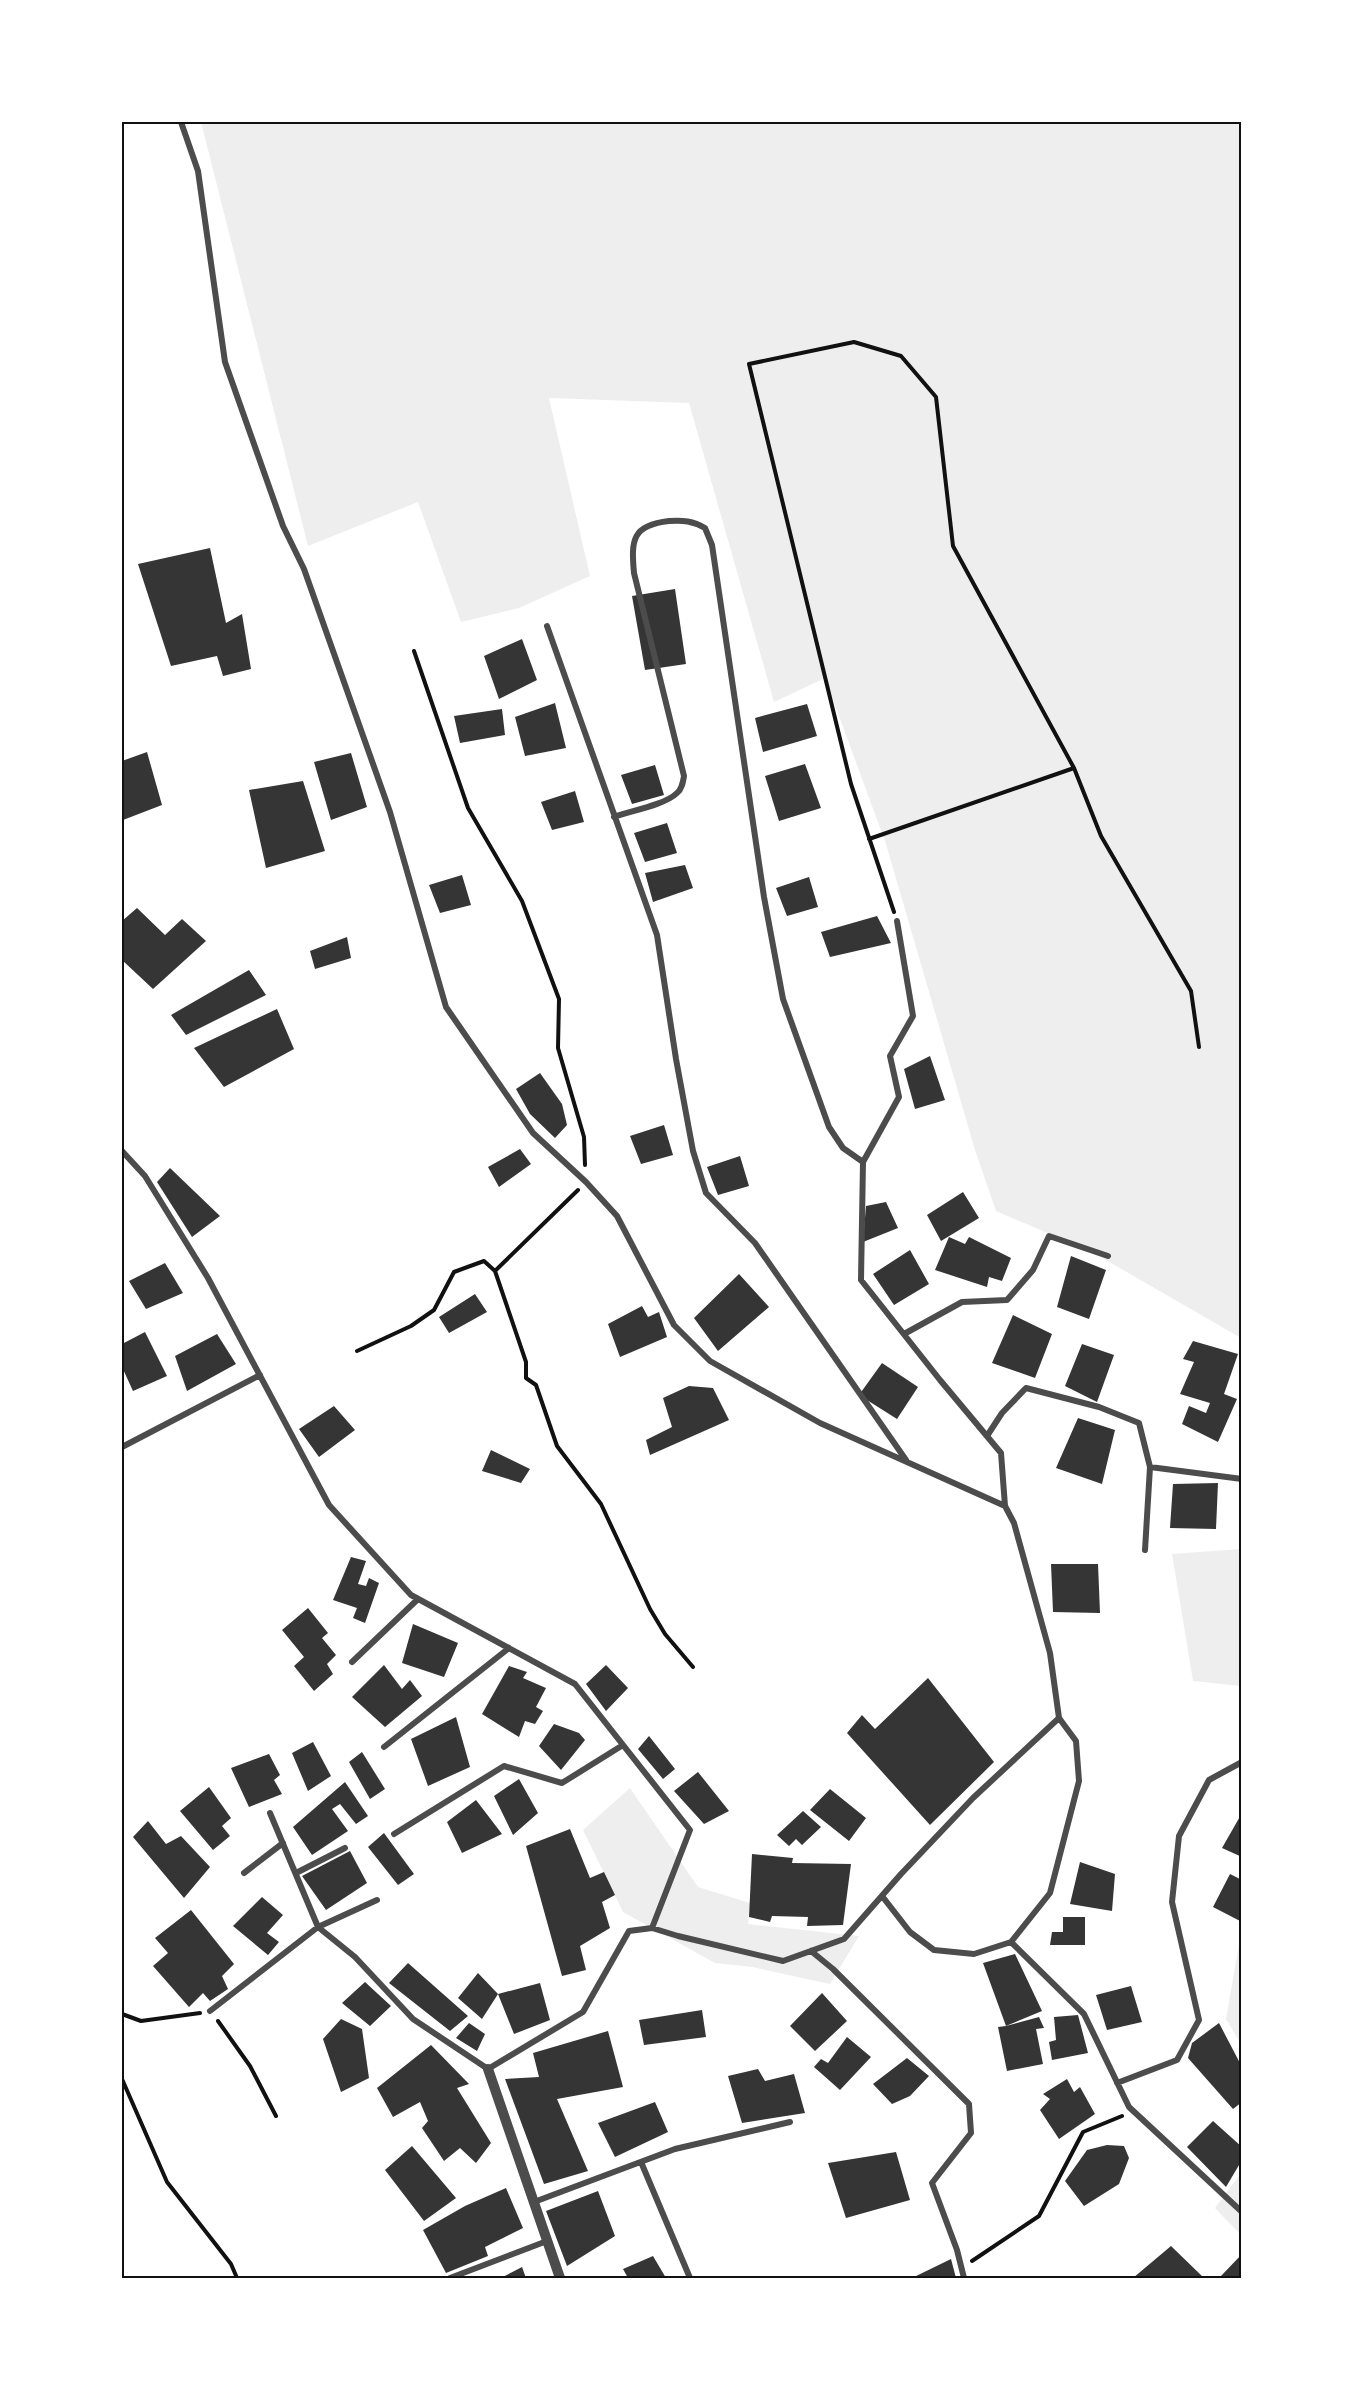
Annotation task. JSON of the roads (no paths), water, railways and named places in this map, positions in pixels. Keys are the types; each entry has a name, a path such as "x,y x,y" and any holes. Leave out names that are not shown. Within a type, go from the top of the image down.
{"street":[{"path":"181,122 198,171 225,362 283,526 304,569 390,812 446,1007 533,1133 586,1182 616,1216 674,1325 710,1361 820,1423 907,1460 1005,1506"},
{"path":"614,817 666,800 677,794 682,787 684,776 634,573 632,551 642,528 651,523 681,520 696,523 705,528 712,545 764,897 783,999 829,1127 843,1148 863,1162"},
{"path":"547,626 657,935 693,1151 706,1193 755,1243 907,1460"},
{"path":"882,1896 910,1932 934,1950 974,1954 1011,1942 1050,1893 1079,1781 1076,1742 1059,1718 1050,1653 1014,1523 1005,1506 1001,1453 861,1280 863,1162 899,1098 890,1056 914,1016 897,921"},
{"path":"122,1151 145,1176 208,1278 330,1505 411,1595 575,1684 690,1830 652,1928"},
{"path":"904,1334 962,1302 1007,1300 1033,1270 1049,1236 1108,1256"},
{"path":"122,1447 260,1375"},
{"path":"987,1436 1002,1413 1026,1388 1099,1407 1139,1423 1150,1467 1145,1550"},
{"path":"1150,1467 1242,1479"},
{"path":"352,1662 418,1599"},
{"path":"384,1747 509,1648"},
{"path":"488,2069 583,2012 629,1931 652,1928 783,1961 844,1939 973,1798 1059,1718"},
{"path":"394,1834 504,1767 562,1784 623,1745"},
{"path":"1117,2083 1177,2061 1199,2020 1172,1902 1179,1836 1209,1780 1242,1762"},
{"path":"270,1813 318,1927 355,1957 413,2019 488,2069 560,2278"},
{"path":"244,1873 283,1843"},
{"path":"296,1873 345,1848"},
{"path":"210,2012 318,1927 377,1900"},
{"path":"1011,1942 1084,2014 1129,2107 1242,2212"},
{"path":"811,1951 833,1969 969,2104 971,2133 932,2183 957,2250 964,2278"},
{"path":"534,2202 675,2149 790,2122"},
{"path":"641,2162 690,2278"},
{"path":"450,2278 547,2241"}]}
